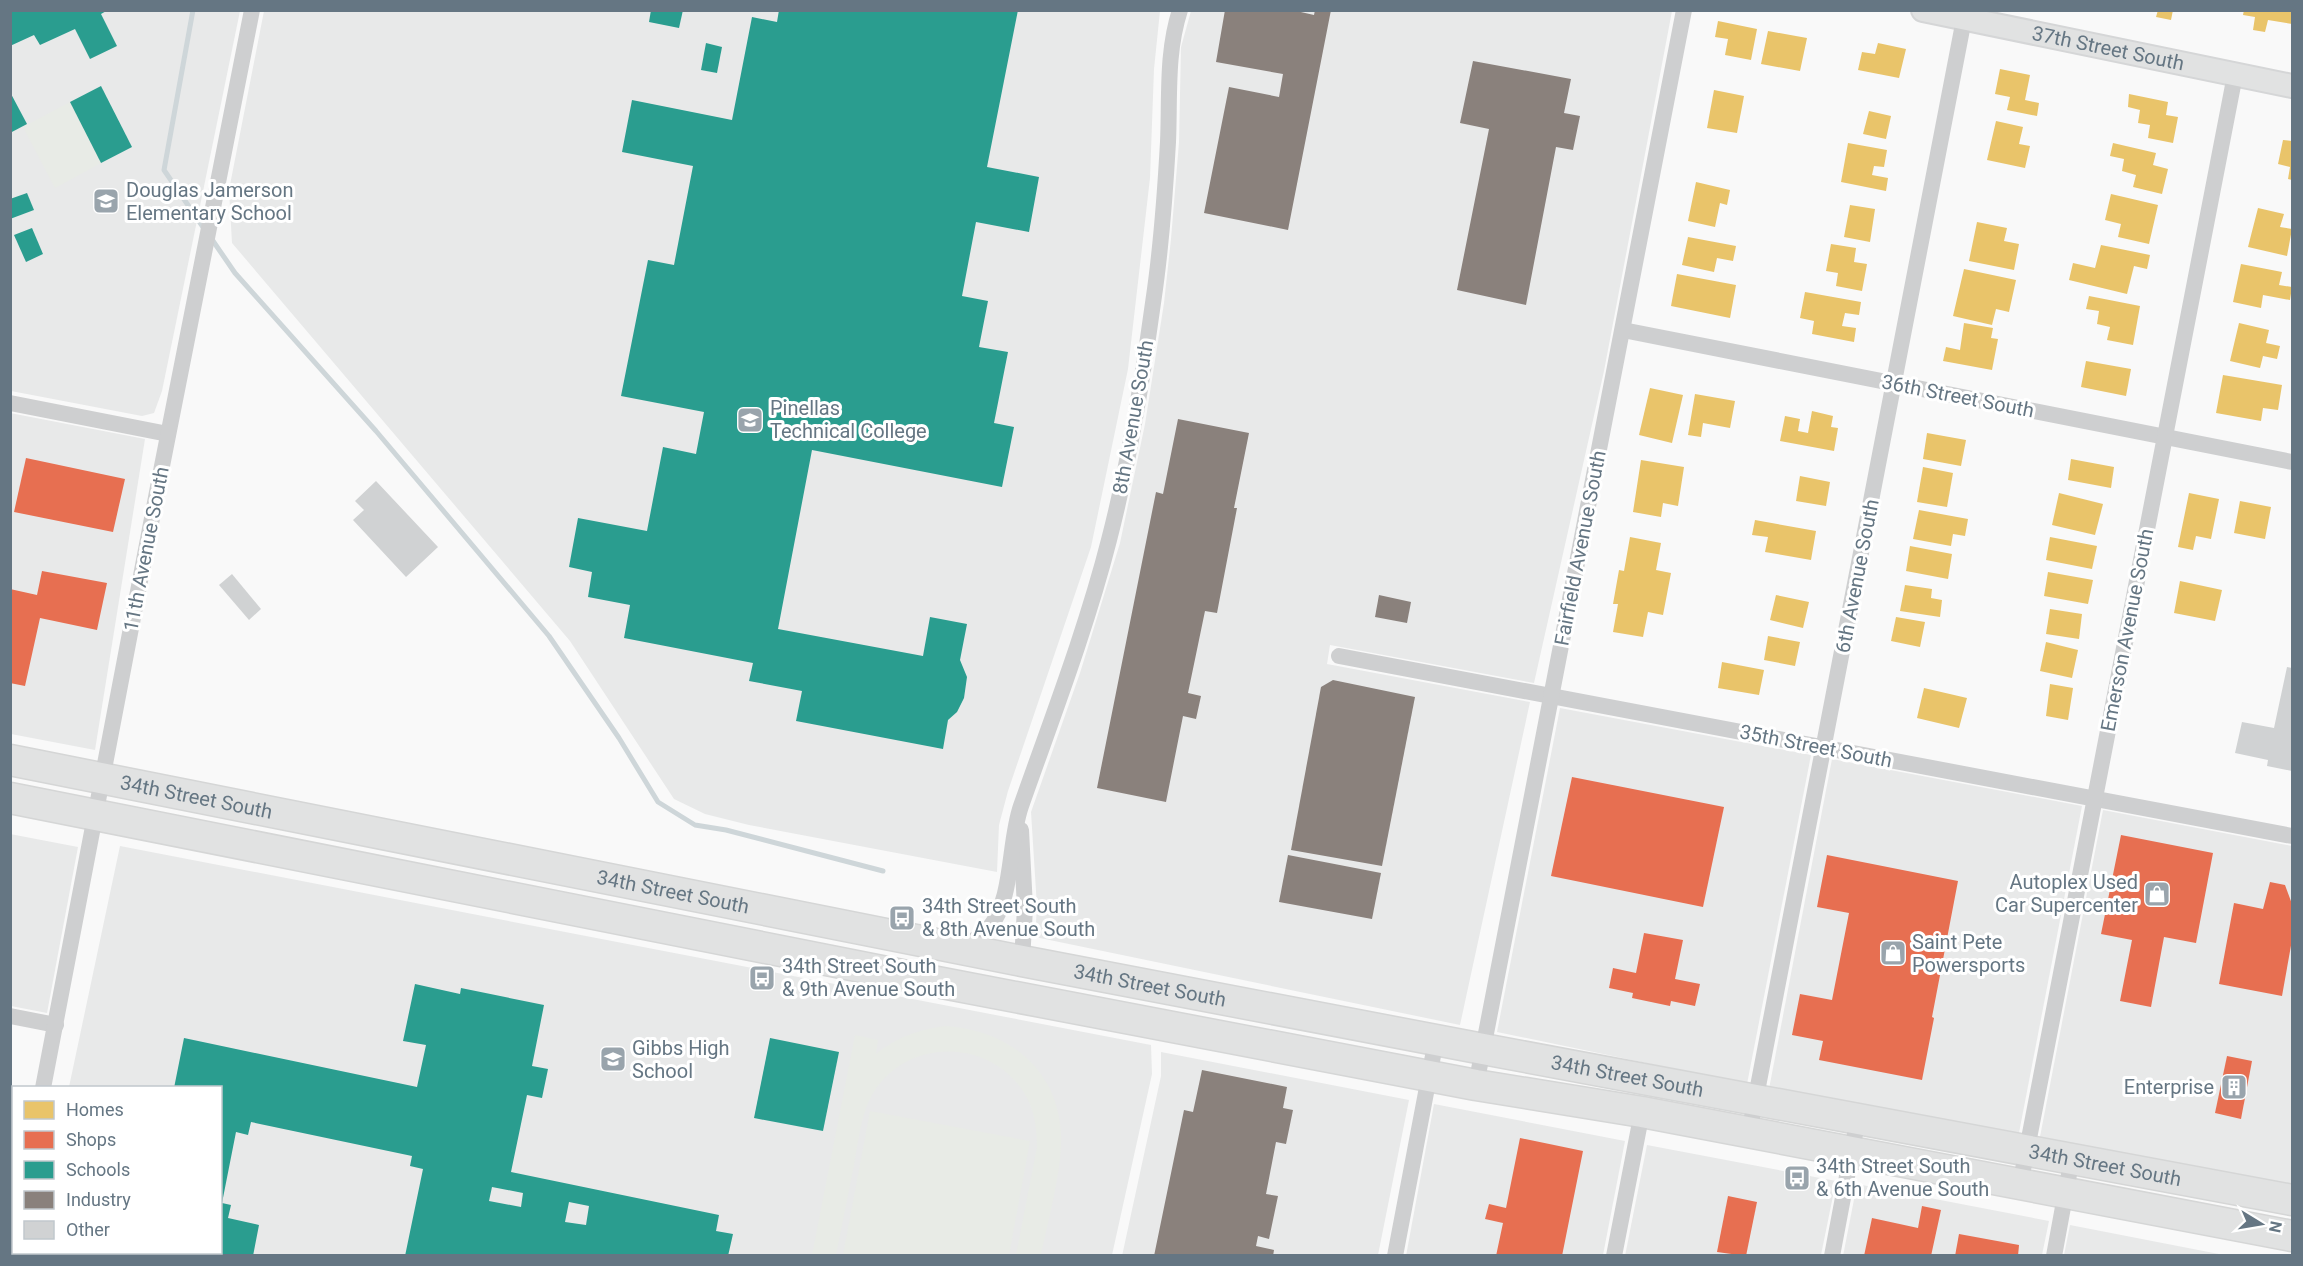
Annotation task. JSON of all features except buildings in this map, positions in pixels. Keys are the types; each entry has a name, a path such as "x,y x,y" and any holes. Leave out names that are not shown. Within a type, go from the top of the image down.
{"highway":[{"name":"34th Street South","path":"10,760 1022,961 2292,1200"},
{"name":"34th Street South","path":"10,798 937,982 1476,1085 1642,1112 2292,1236"},
{"path":"937,982 1022,961"}],"street":[{"name":"11th Avenue South","path":"43,1086 252,10"},
{"name":"8th Avenue South","path":"962,949 988,929 1000,910 1007,885 1011,846 1020,810 1070,670 1109,540 1134,422 1155,291 1168,141 1171,45 1180,10"},
{"name":"Fairfield Avenue South","path":"1476,1085 1684,10"},
{"name":"37th Street South","path":"1923,10 2292,86"},
{"name":"6th Avenue South","path":"1749,1133 1964,19"},
{"name":"Emerson Avenue South","path":"2020,1185 2235,75"},
{"name":"36th Street South","path":"1623,330 2292,462"},
{"path":"10,404 168,434"},
{"name":"35th Street South","path":"1339,656 2292,836"},
{"name":"8th Avenue South","path":"1020,810 1026,908 1022,961"},
{"path":"10,1016 56,1025"},
{"path":"1395,1256 1436,1040"},
{"path":"1614,1256 1642,1112"},
{"path":"1832,1256 1858,1118"},
{"path":"2054,1256 2072,1158"}],"shaded area":[{"name":"Douglas Jamerson Elementary School","path":"10,11 240,11 162,391 154,413 142,416 11,391"},
{"name":"Pinellas Technical College","path":"264,11 1160,11 1154,69 1150,178 1128,369 1091,547 1008,791 999,825 997,872 749,825 705,814 674,799 570,641 232,243 229,190"},
{"path":"1191,11 1672,11 1604,371 1534,683 1330,645 1327,664 1530,702 1460,1025 1035,937 1037,907 1031,812 1080,673 1120,543 1145,424 1164,303 1171,239 1179,142 1181,47"},
{"path":"70,102 101,163 55,188 23,127"},
{"path":"10,413 145,439 95,750 11,734"},
{"path":"1560,708 1811,755 1747,1084 1497,1032"},
{"path":"1832,759 2082,806 2018,1138 1769,1089"},
{"path":"2103,810 2292,846 2292,1190 2039,1142"},
{"path":"10,834 78,847 47,1013 11,1006"},
{"name":"Gibbs High School","path":"120,846 1151,1045 1152,1074 1112,1255 33,1256 33,1254 222,1254 222,1086 69,1086"},
{"path":"945,1026 989,1035 1008,1044 1025,1056 1039,1071 1050,1089 1057,1110 1061,1147 1041,1255 1016,1255 1037,1147 1037,1134 1030,1104 1014,1079 996,1065 976,1056 955,1052 933,1053 912,1059 893,1070 877,1087 867,1105 861,1124 836,1255 812,1255 855,1035 878,1040 876,1054 908,1035"},
{"path":"1161,1052 1409,1100 1378,1255 1122,1256 1161,1076"},
{"path":"1434,1104 1625,1141 1603,1255 1406,1256"},
{"path":"870,1111 1030,1141 1009,1255 843,1255"},
{"path":"1647,1145 1836,1181 1821,1255 1625,1256"},
{"path":"1857,1184 2049,1221 2042,1255 1843,1256"},
{"path":"2070,1225 2224,1255 2064,1255"}],"waterway":[{"path":"193,10 164,170 205,230"},
{"path":"211,238 235,273 376,431 549,636 619,738 658,802 695,825 726,830 883,871"}],"place":[{"name":"Douglas Jamerson Elementary School","path":"106,201"},
{"name":"Pinellas Technical College","path":"750,420"},
{"name":"Autoplex Used Car Supercenter","path":"2157,894"},
{"name":"34th Street South & 8th Avenue South","path":"902,918"},
{"name":"Saint Pete Powersports","path":"1893,953"},
{"name":"34th Street South & 9th Avenue South","path":"762,978"},
{"name":"Gibbs High School","path":"613,1059"},
{"name":"Enterprise","path":"2234,1087"},
{"name":"34th Street South & 6th Avenue South","path":"1797,1178"}]}
